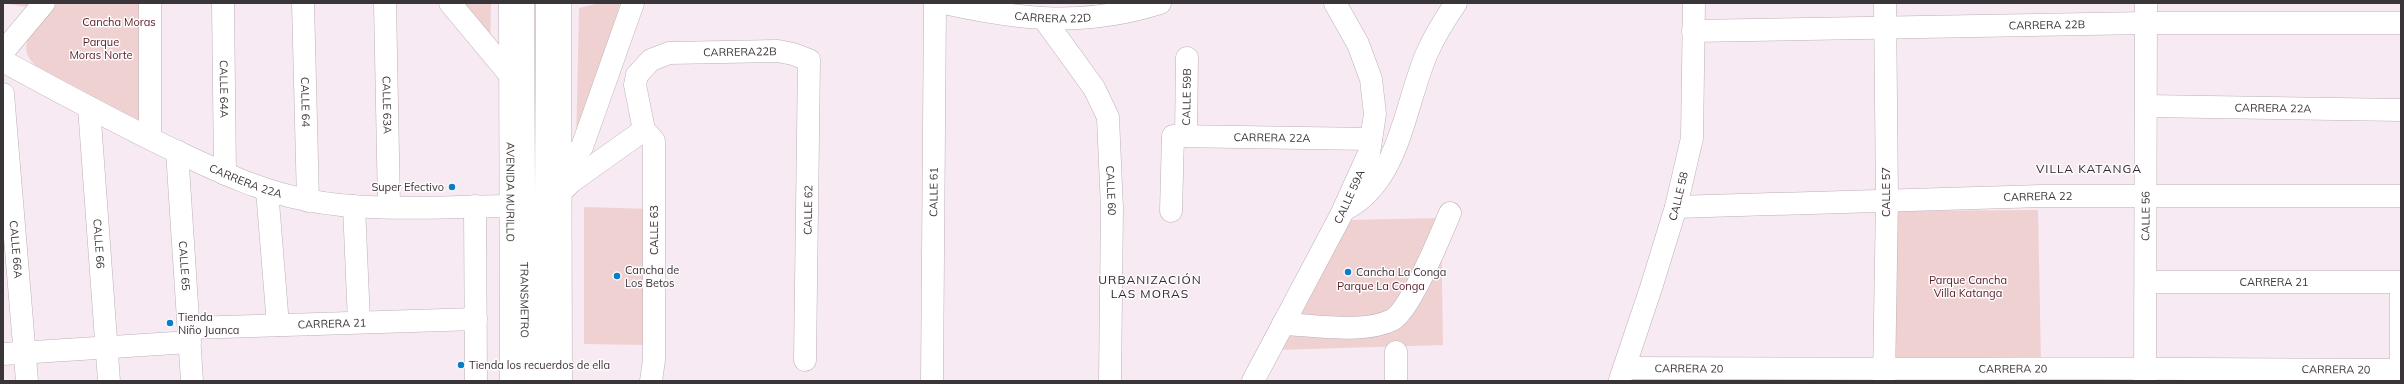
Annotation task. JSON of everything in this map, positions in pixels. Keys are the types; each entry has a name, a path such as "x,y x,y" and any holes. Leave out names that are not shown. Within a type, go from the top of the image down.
{"street":[{"path":"3,52 10,32 44,3"},
{"path":"150,3 150,138"},
{"name":"CALLE 64A","path":"223,3 225,174"},
{"name":"CALLE 64","path":"303,3 308,200"},
{"name":"CALLE 63A","path":"385,3 389,206"},
{"path":"450,3 510,75"},
{"path":"560,170 582,147 633,3"},
{"name":"CALLE 61","path":"932,381 935,3"},
{"name":"CARRERA 22D","path":"944,3 973,6 998,14 1044,19 1082,19 1120,14 1160,3"},
{"path":"1344,210 1359,203 1379,179 1400,135 1427,53 1442,23 1456,3"},
{"name":"CALLE 58","path":"1622,375 1676,207 1692,138 1694,3"},
{"name":"CALLE 57","path":"1884,3 1887,200 1885,376"},
{"name":"CALLE 59A","path":"1253,381 1344,210 1369,153 1375,114 1371,79 1358,44 1338,5"},
{"name":"AVENIDA MURILLO","path":"511,381 512,206 510,75 517,9"},
{"name":"TRANSMETRO","path":"517,9 525,381"},
{"path":"554,9 560,170 561,381"},
{"name":"TRANSMETRO","path":"545,381 554,9"},
{"name":"CARRERA 22B","path":"1693,31 1885,28 2146,13 2401,24"},
{"name":"CALLE 56","path":"2145,374 2147,282 2146,13"},
{"name":"CALLE 60","path":"1044,19 1094,88 1108,117 1112,210 1110,381"},
{"name":"CARRERA22B","path":"644,130 635,85 637,75 651,60 668,53 778,51 793,54 809,60"},
{"name":"CALLE 59B","path":"1171,211 1187,58"},
{"name":"CALLE 62","path":"805,360 809,60"},
{"name":"CARRERA 22A","path":"3,61 177,152 225,174 267,190 308,200 354,206 512,206"},
{"name":"CALLE 66A","path":"3,94 27,381"},
{"name":"CARRERA 22A","path":"2146,106 2401,110"},
{"name":"CALLE 66","path":"89,107 109,381"},
{"path":"560,193 571,182 644,130"},
{"name":"CALLE 63","path":"644,130 654,141 654,360 650,381"},
{"name":"CARRERA 22A","path":"1179,136 1371,139"},
{"name":"CALLE 65","path":"177,152 192,381"},
{"path":"267,190 278,325"},
{"name":"CARRERA 22","path":"1676,207 1887,200 2147,196 2401,196"},
{"path":"354,206 358,322"},
{"path":"475,206 476,381"},
{"path":"1283,324 1364,327 1394,319 1400,313 1417,285 1450,213"},
{"name":"CARRERA 21","path":"2147,282 2401,282"},
{"path":"2400,381 2401,282"},
{"name":"CARRERA 21","path":"3,354 107,346 278,325 476,319"},
{"path":"1396,352 1396,381"},
{"name":"CARRERA 20","path":"1622,375 1885,376 2401,370"}],"green space":[{"name":"Parque Moras Norte","path":"3,3 149,3 145,124 36,66 29,58 26,51 27,43 34,30 51,11"},
{"path":"455,3 491,4 490,46"},
{"path":"600,3 620,3 587,121 576,148 579,8"},
{"name":"Cancha de Los Betos","path":"584,207 651,209 647,345 584,344"},
{"name":"Parque Cancha Villa Katanga","path":"2038,210 2041,362 1895,364 1896,211"},
{"name":"Parque La Conga","path":"1441,218 1443,345 1276,350 1347,220"}],"place":[{"name":"Super Efectivo","path":"452,187"},
{"name":"Cancha La Conga","path":"1348,272"},
{"name":"Cancha de Los Betos","path":"617,276"},
{"name":"Tienda Niño Juanca","path":"170,323"},
{"name":"Tienda los recuerdos de ella","path":"461,365"}],"district":[{"name":"VILLA KATANGA","path":"2089,169"},
{"name":"URBANIZACIÓN LAS MORAS","path":"1150,287"}],"park label":[{"name":"Cancha Moras","path":"119,22"}]}
